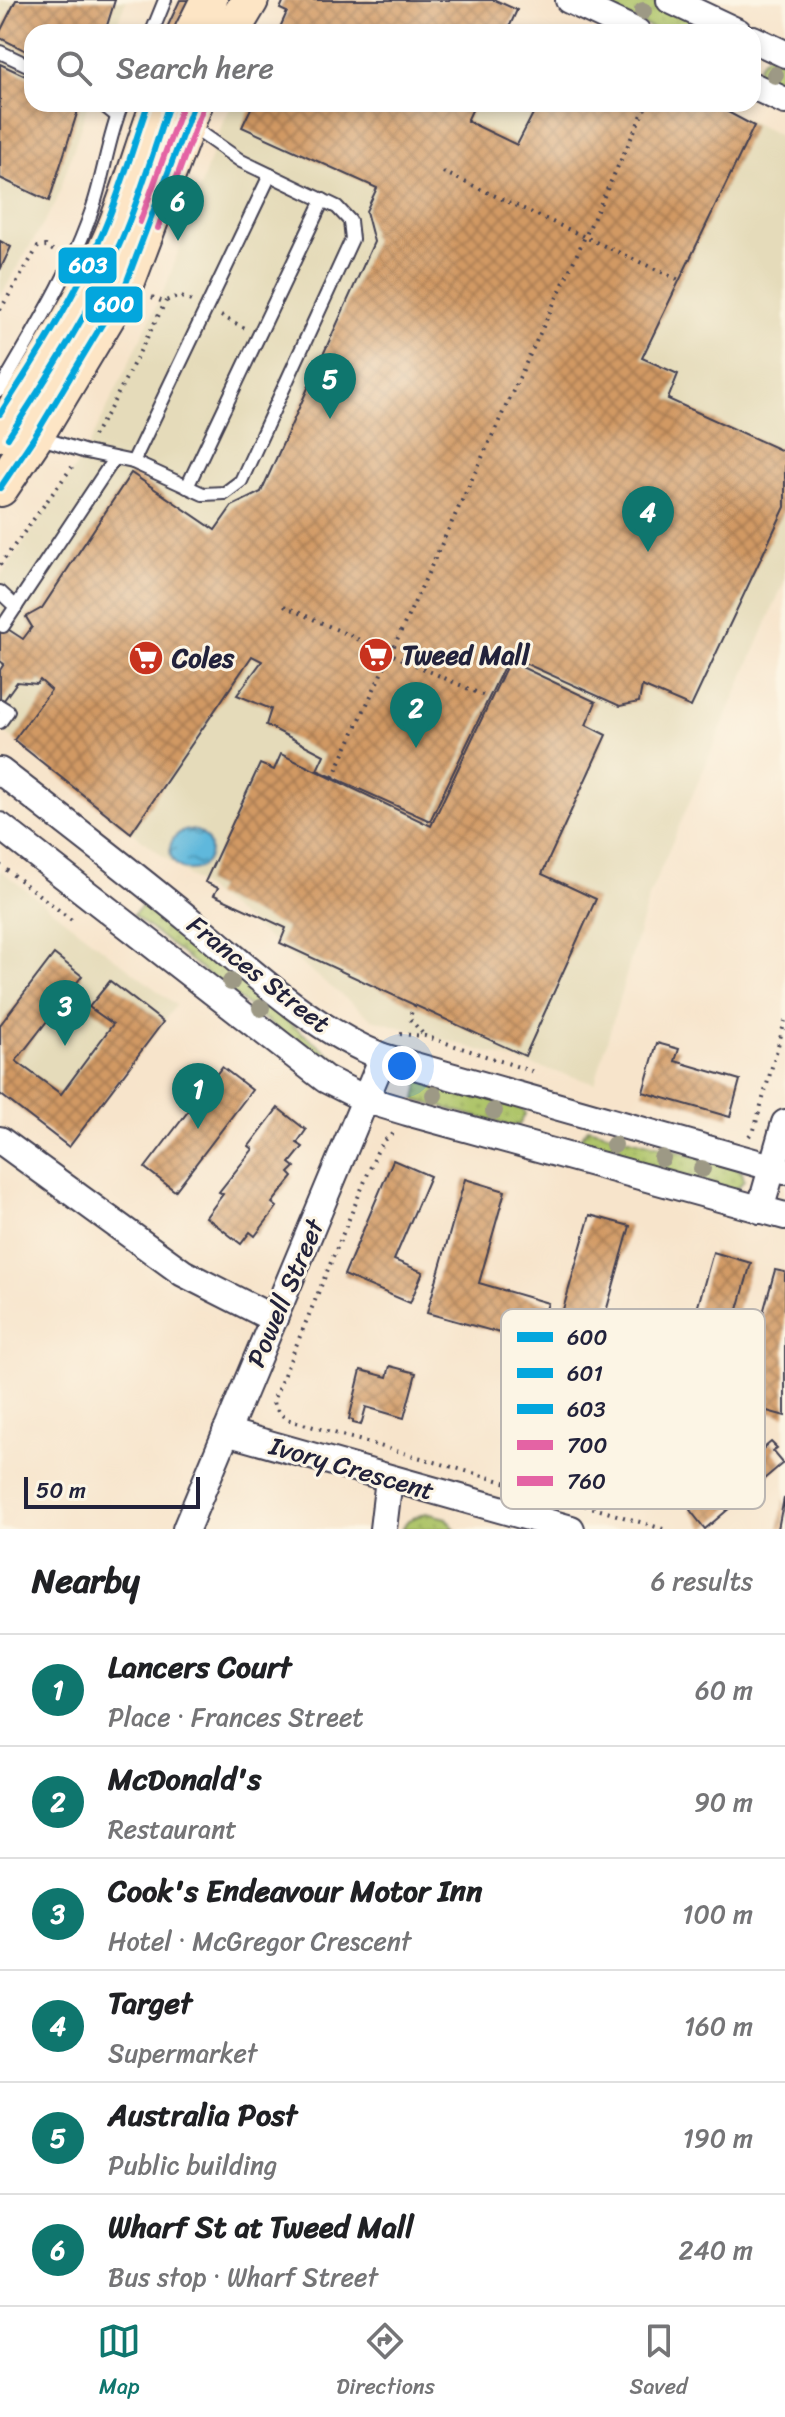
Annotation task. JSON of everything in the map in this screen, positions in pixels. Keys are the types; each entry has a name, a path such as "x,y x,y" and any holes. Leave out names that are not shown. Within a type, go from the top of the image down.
{"main road":[{"path":"197,24 209,0"},
{"path":"236,24 250,0"},
{"path":"0,488 39,372 179,112"}],"street":[{"path":"569,0 620,24"},
{"path":"670,0 721,24"},
{"path":"761,43 785,54"},
{"path":"761,90 785,101"},
{"name":"Frances Street","path":"0,771 150,887 309,1017 359,1048 779,1169"},
{"name":"Frances Street","path":"0,826 325,1079 367,1100 773,1213"},
{"name":"Powell Street","path":"186,1529 383,1057"},
{"path":"773,1213 785,1123"},
{"path":"0,1140 171,1265 274,1319"},
{"name":"Ivory Crescent","path":"226,1432 389,1479 482,1517 571,1529"},
{"path":"383,1529 389,1479"}],"lane":[{"path":"155,24 165,0"},
{"path":"0,52 24,63"},
{"path":"0,390 72,263 93,209 119,112"},
{"path":"18,435 133,462 187,487 213,495 225,493 241,481 352,239 350,221 345,213 323,200 220,148 182,112"},
{"path":"133,462 270,175"},
{"path":"187,487 323,200"},
{"path":"3,626 114,459"},
{"path":"0,592 16,607"},
{"path":"0,706 8,711 0,722"}],"path":[{"path":"333,777 643,112"},
{"path":"443,172 679,280"},
{"path":"284,606 489,698"},
{"path":"0,865 73,921"},
{"path":"415,1005 409,1018 425,1036"},
{"path":"740,1135 749,1136 754,1130 785,1021"},
{"path":"397,1034 425,1036 543,1076"},
{"path":"403,1130 384,1141 377,1152 273,1401 274,1407 286,1419 501,1481"},
{"path":"597,1509 663,1529"}],"shaded area":[{"path":"0,0 126,0 117,24 24,24 24,112 85,112 56,202 0,297"},
{"name":"Tweed Mall","path":"228,112 730,112 785,138 785,580 649,896 595,1083 372,1019 0,729 0,577 86,452 167,284"},
{"path":"0,870 176,1005 69,1147 0,1094"}],"green space":[{"path":"594,0 649,0 700,24 643,24"},
{"path":"768,55 785,63 785,91 761,79 763,59"},
{"path":"147,901 292,1025 351,1070 350,1076 320,1063 133,915"},
{"path":"420,1079 522,1108 525,1114 519,1125 511,1126 416,1100"},
{"path":"588,1128 736,1167 742,1172 744,1180 738,1188 730,1189 586,1148 580,1139"},
{"path":"426,1513 446,1518 455,1529 402,1529 408,1520"}],"water":[{"path":"190,830 204,836 210,850 204,864 190,870 176,864 170,850 176,836"}],"building":[{"path":"16,0 115,0 108,24 24,24 24,50 0,38"},
{"path":"180,0 193,0 182,24 169,24"},
{"path":"284,0 495,0 517,10 511,24 282,24 287,12 280,9"},
{"path":"0,64 24,75 24,112 77,112 49,201 0,178"},
{"path":"249,112 471,112 467,121 517,145 534,112 728,112 754,126 642,358 678,374 668,399 785,452 785,507 691,707 642,686 639,702 620,706 509,656 430,821 317,770 324,755 266,725 271,709 237,695 262,661 252,656 131,833 14,740 51,690 40,680 37,684 17,682 4,700 0,698 0,670 4,664 0,661 0,624 23,639 32,627 26,617 42,608 131,473 215,530 232,506 261,492 374,242 366,211 377,188 242,127"},
{"path":"0,241 11,247 0,270"},
{"path":"509,661 596,702 586,725 606,735 542,874 596,899 525,1056 280,943 286,928 214,895 218,888 205,882 260,764 274,770 281,754 431,826"},
{"path":"54,954 82,976 16,1061 61,1094 113,1024 89,1007 110,981 163,1022 69,1147 0,1094 0,1025"},
{"path":"657,1043 679,1049 675,1061 740,1080 730,1117 643,1092"},
{"path":"222,1067 252,1090 175,1191 145,1168"},
{"path":"278,1108 306,1130 297,1143 303,1147 290,1163 295,1167 289,1173 293,1177 272,1203 277,1207 255,1236 250,1232 241,1244 206,1217 223,1194 219,1192 253,1149 249,1146"},
{"path":"393,1160 430,1176 394,1260 423,1272 410,1303 344,1275"},
{"path":"465,1179 505,1191 479,1283 548,1303 546,1309 501,1309 501,1333 427,1313"},
{"path":"590,1215 630,1226 607,1309 563,1309"},
{"path":"713,1252 751,1263 738,1309 697,1309"},
{"path":"775,1270 785,1272 785,1416 765,1410 764,1309"},
{"path":"390,1366 416,1373 404,1418 366,1407 361,1425 353,1423 349,1419 361,1370 387,1377"},
{"path":"771,1442 777,1448 773,1451 783,1463 765,1478 765,1447"},
{"path":"784,1498 785,1529 778,1529"},
{"path":"691,1509 729,1509 705,1529"}],"transit line":[{"name":"603","path":"0,414 81,279 116,200 145,112"},
{"name":"601","path":"8,438 69,342 109,267 134,208 166,112"},
{"name":"760","path":"140,222 180,112"},
{"name":"600","path":"0,488 125,286 191,112"},
{"name":"700","path":"158,228 201,112"}],"place":[{"name":"Wharf St at Tweed Mall","path":"178,241"},
{"name":"Australia Post","path":"330,419"},
{"name":"Target","path":"648,552"},
{"name":"Tweed Mall","path":"376,655"},
{"name":"Coles","path":"146,658"},
{"name":"McDonald's","path":"416,748"},
{"name":"Cook's Endeavour Motor Inn","path":"65,1046"},
{"name":"Lancers Court","path":"198,1129"}]}
